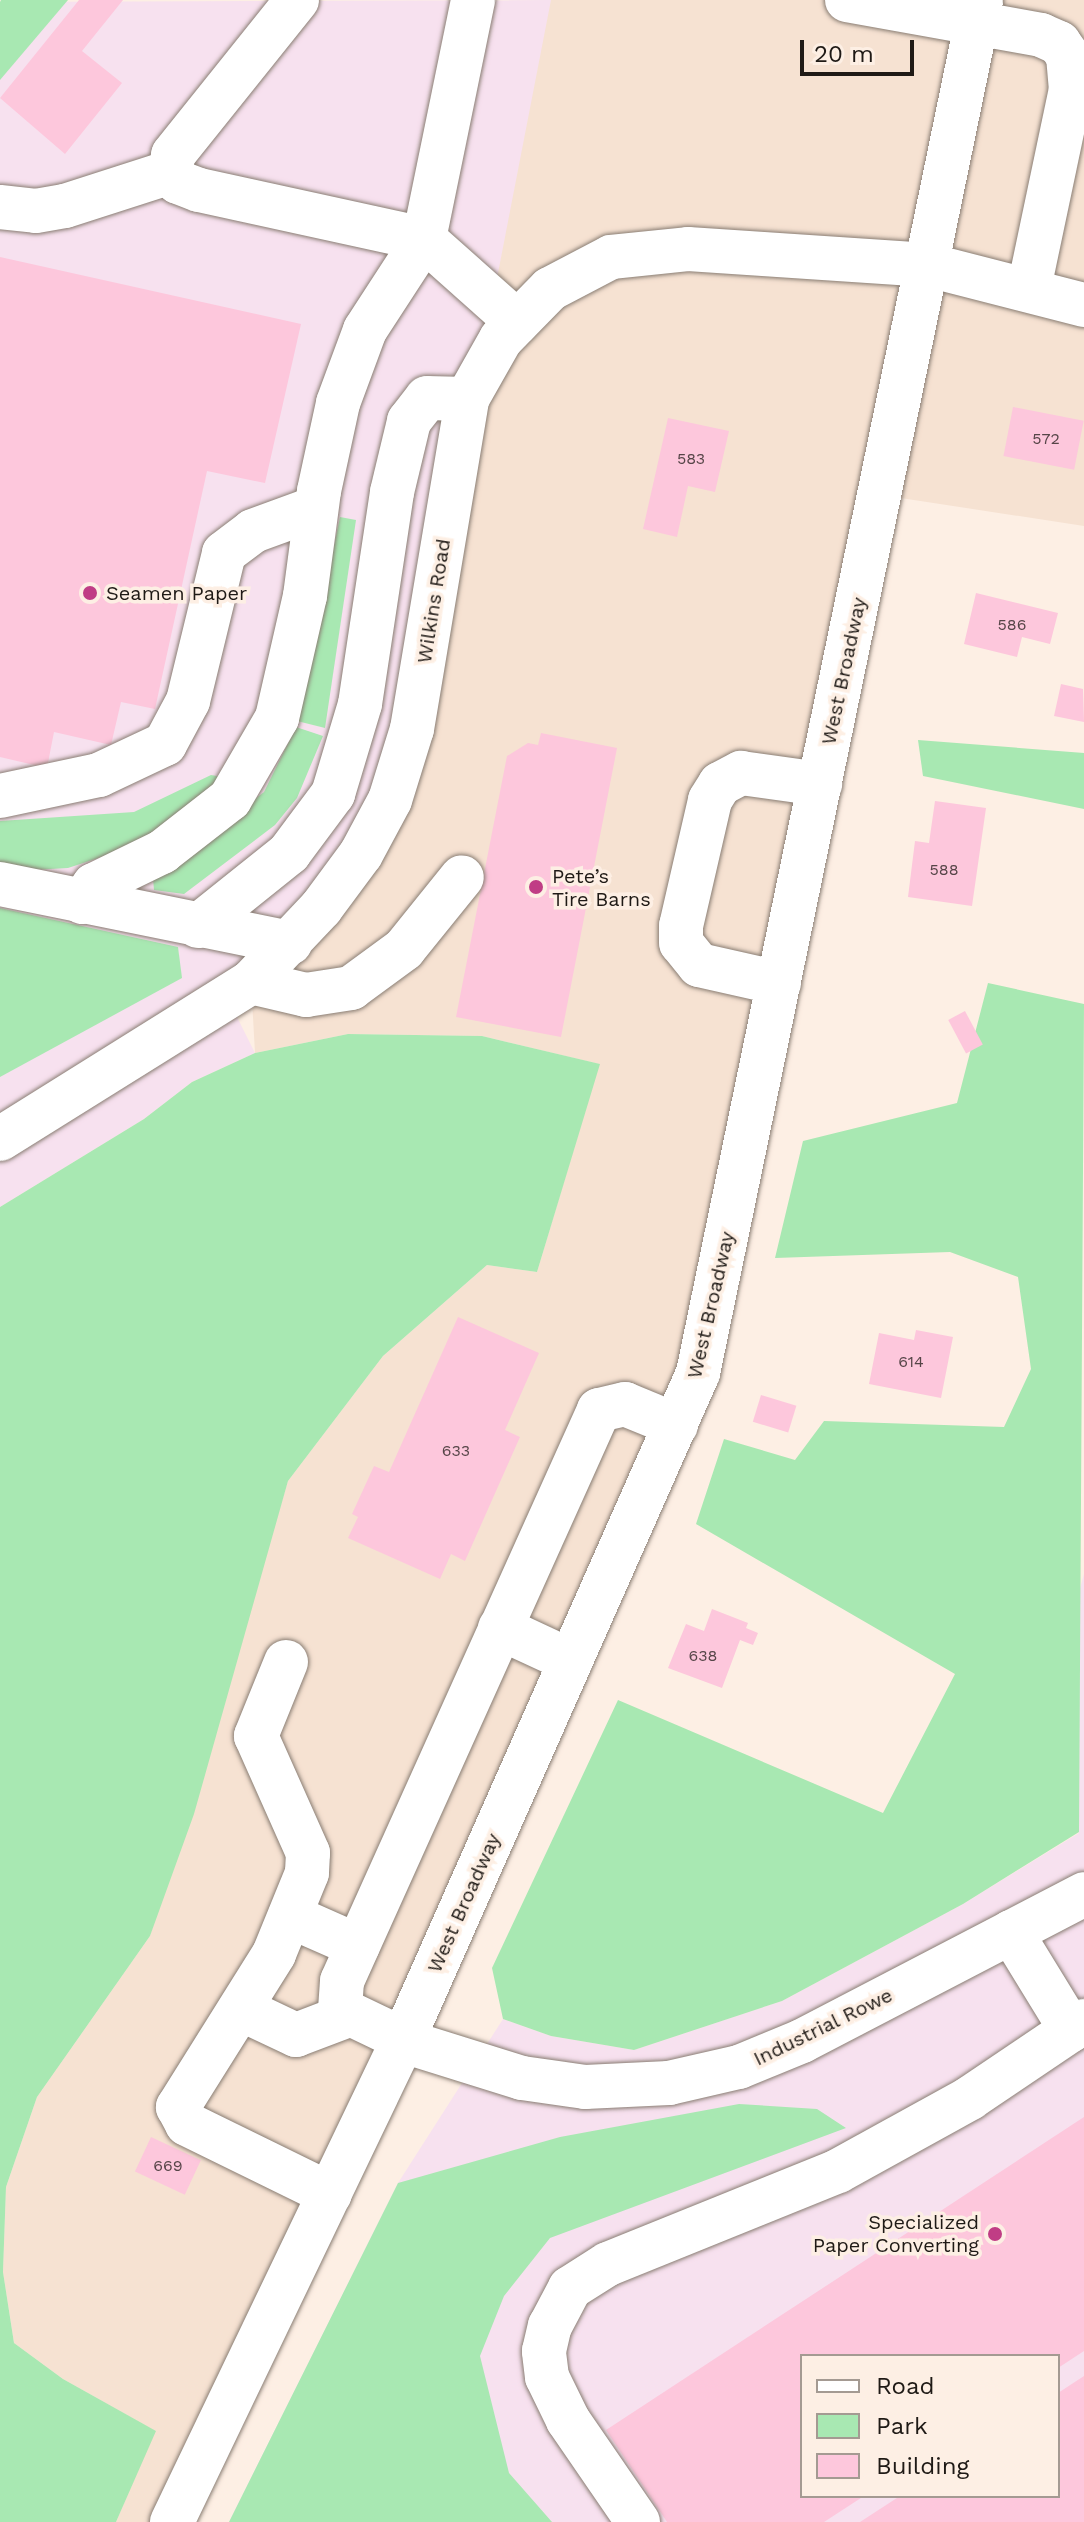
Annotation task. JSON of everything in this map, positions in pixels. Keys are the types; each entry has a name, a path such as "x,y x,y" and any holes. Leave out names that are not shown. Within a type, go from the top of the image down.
{"main road":[{"path":"297,0 173,155 171,172 178,182 199,190 424,239 517,322"},
{"path":"82,902 94,885 193,831 230,799 260,754 277,718 292,661 316,508 338,403 365,330 424,239 473,0"},
{"path":"853,1 978,11 1059,43 1072,70 1029,288"},
{"name":"West Broadway","path":"172,2522 403,2040 698,1373 978,11"},
{"path":"0,207 36,211 65,206 171,172"},
{"name":"Wilkins Road","path":"0,1139 251,982 290,943 361,854 397,781 412,729 467,399 487,358 517,322 569,276 633,252 717,250 928,265 1029,288 1084,305"},
{"path":"198,926 289,853 333,794 360,704 392,492 409,421 427,398 467,399"},
{"path":"0,796 99,775 165,744 188,701 224,553 253,531 316,508"},
{"path":"779,983 699,965 681,943 681,926 710,800 720,784 741,773 820,784"},
{"path":"251,982 306,995 351,988 404,949 462,877"},
{"path":"0,884 290,943"},
{"path":"241,2009 296,2035 346,2016 338,1995 358,1946 599,1410 625,1404 676,1425"},
{"path":"500,1628 571,1661"},
{"path":"286,1662 256,1736 308,1853 307,1873 290,1916 241,2009 182,2098 181,2117 330,2194"},
{"name":"Industrial Rowe","path":"346,2016 403,2040 541,2082 608,2087 669,2083 739,2067 792,2046 1084,1894"},
{"path":"290,1916 358,1946"},
{"path":"638,2522 568,2420 547,2377 547,2338 570,2288 608,2264 838,2171 970,2098 1077,2025 1011,1932"}],"shaded area":[{"path":"549,0 1084,0 1084,526 881,495 698,1373 172,2522 116,2522 155,2431 63,2379 14,2343 3,2272 6,2187 37,2097 150,1936 288,1481 383,1356 487,1265 537,1272 599,1064 482,1036 348,1034 255,1053 251,982"},
{"path":"551,0 433,608 390,800 228,999 255,1053 192,1082 144,1119 0,1207 0,2"},
{"path":"1084,1574 1084,2522 229,2522 398,2183 503,2019 551,2036 634,2050 782,2001 963,1904 1079,1833 1079,1592"}],"green space":[{"path":"68,0 0,80 0,2"},
{"path":"340,517 356,520 325,728 297,721"},
{"path":"296,727 323,736 297,798 275,825 184,894 154,890 153,879 264,792"},
{"path":"918,740 1084,753 1084,809 923,776"},
{"path":"211,775 222,777 144,843 68,868 32,870 0,862 0,821 134,812"},
{"path":"0,908 178,947 182,978 0,1077"},
{"path":"988,983 1084,1004 1079,1832 963,1904 782,2001 634,2050 551,2036 503,2019 492,1968 618,1700 883,1813 955,1674 696,1524 724,1439 795,1460 824,1421 1004,1427 1031,1369 1018,1277 950,1252 775,1258 803,1141 957,1103"},
{"path":"348,1034 482,1036 600,1064 537,1272 487,1265 383,1356 288,1481 194,1814 150,1936 37,2097 6,2187 3,2272 14,2343 63,2379 156,2431 116,2522 0,2522 0,1207 144,1119 192,1082 255,1053"},
{"path":"739,2104 817,2109 846,2128 550,2238 504,2296 480,2356 509,2473 552,2522 229,2522 398,2183 560,2137"}],"building":[{"path":"79,0 123,0 82,51 122,83 65,154 0,98"},
{"name":"Seamen Paper","path":"0,257 301,324 265,483 207,471 155,709 121,702 111,745 54,732 47,768 0,757"},
{"path":"1013,407 1084,421 1074,470 1003,456"},
{"path":"668,418 729,431 715,492 688,486 677,537 643,529"},
{"path":"976,593 1058,613 1050,644 1022,637 1017,657 964,644"},
{"path":"1061,684 1083,689 1084,722 1054,716"},
{"name":"Pete’s Tire Barns","path":"541,733 617,748 561,1037 456,1017 507,756 528,743 538,745"},
{"path":"935,801 986,808 972,906 908,897 915,841 929,843"},
{"path":"965,1011 983,1045 966,1053 948,1020"},
{"path":"458,1317 539,1353 505,1430 520,1437 465,1561 451,1554 440,1579 348,1538 358,1517 352,1514 374,1466 389,1472"},
{"path":"916,1330 953,1337 941,1398 869,1384 879,1333 914,1340"},
{"path":"761,1395 796,1406 788,1433 753,1422"},
{"path":"712,1609 748,1623 746,1628 758,1633 753,1645 740,1640 722,1688 668,1668 686,1624 704,1631"},
{"name":"Specialized Paper Converting","path":"1084,2117 1084,2351 1060,2367 1060,2354 800,2354 800,2498 861,2498 824,2522 667,2522 606,2430"},
{"path":"151,2137 201,2160 185,2195 135,2171"},
{"path":"1084,2376 1084,2522 860,2522 897,2498 1060,2498 1060,2392"}],"place":[{"name":"Seamen Paper","path":"90,593"},
{"name":"Pete’s Tire Barns","path":"536,887"},
{"name":"Specialized Paper Converting","path":"995,2234"}]}
